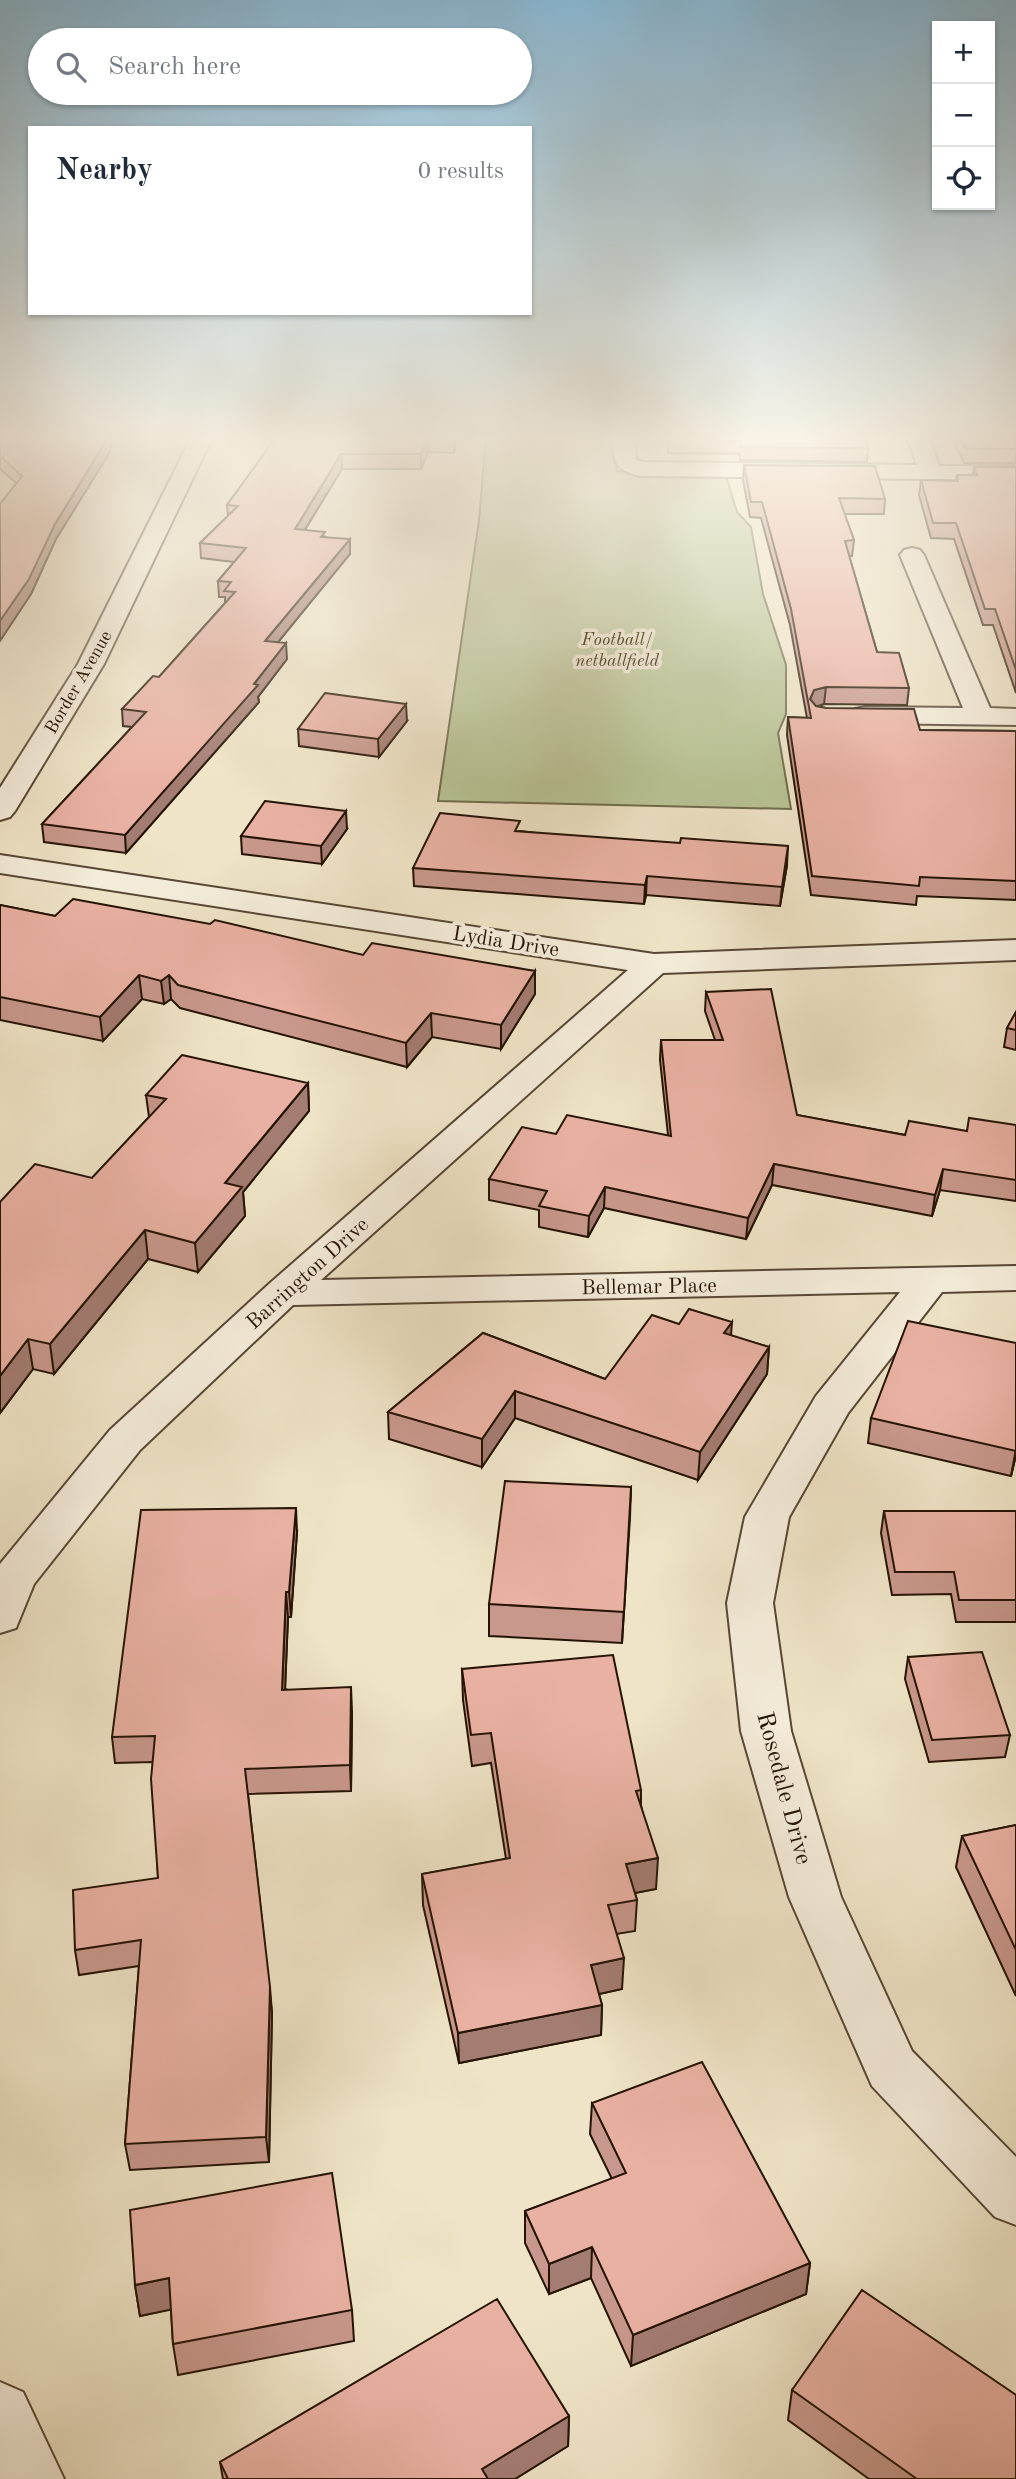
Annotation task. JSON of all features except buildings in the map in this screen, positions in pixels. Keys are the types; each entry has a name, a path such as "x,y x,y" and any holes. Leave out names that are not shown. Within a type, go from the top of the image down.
{"street":[{"name":"Border Avenue","path":"0,811 91,664 146,552"},
{"path":"912,555 980,717"},
{"path":"838,715 1016,717"},
{"name":"Lydia Drive","path":"0,864 654,964 1016,950"},
{"name":"Barrington Drive","path":"0,1616 13,1580 125,1440 282,1293 654,964"},
{"name":"Bellemar Place","path":"282,1293 1016,1278"},
{"name":"Rosedale Drive","path":"930,1281 831,1406 766,1517 750,1603 766,1731 820,1909 892,2068 1016,2198"},
{"path":"0,2414 31,2479"}],"green space":[{"name":"Football/ netballfield","path":"474,552 755,552 763,594 786,665 786,714 778,733 791,809 438,801"}]}
